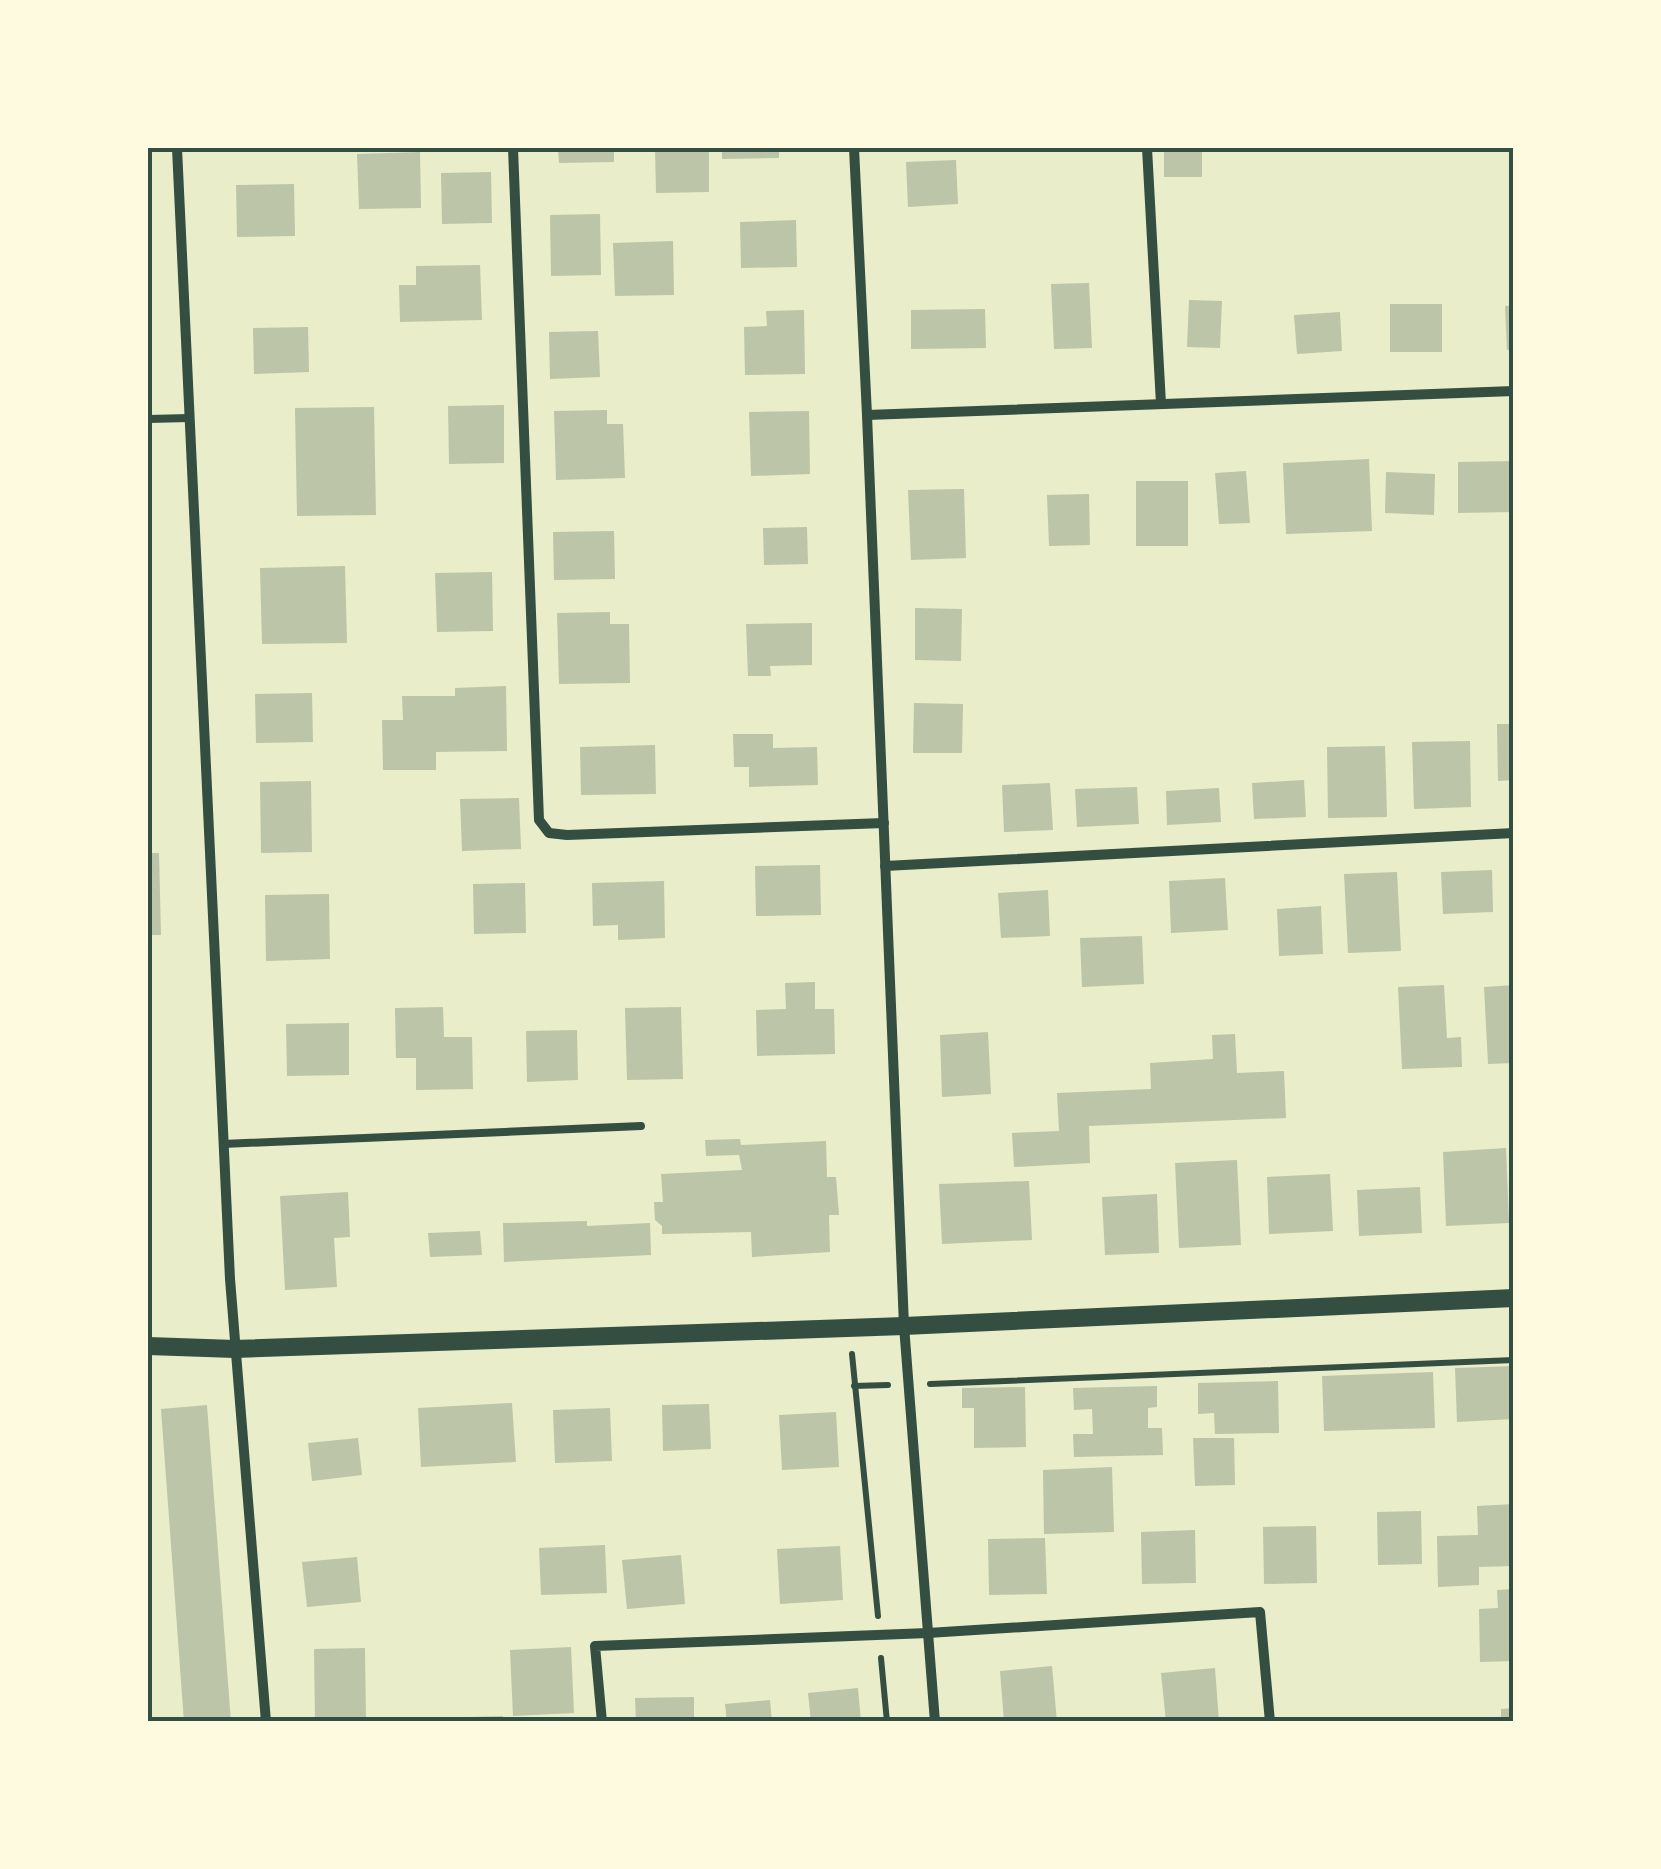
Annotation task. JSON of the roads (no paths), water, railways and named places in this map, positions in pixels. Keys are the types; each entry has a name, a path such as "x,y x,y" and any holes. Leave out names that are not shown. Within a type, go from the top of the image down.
{"street":[{"path":"177,148 223,1144 266,1722"},
{"path":"513,148 538,820 548,833 567,835 884,824"},
{"path":"854,148 904,1326 935,1722"},
{"path":"1147,148 1161,404"},
{"path":"867,415 1514,391"},
{"path":"885,866 1514,833"},
{"path":"148,1346 236,1349 851,1328 1514,1298"},
{"path":"602,1722 595,1646 928,1634 1260,1612 1270,1722"}],"lane":[{"path":"148,419 190,418"},
{"path":"223,1144 641,1126"}]}
